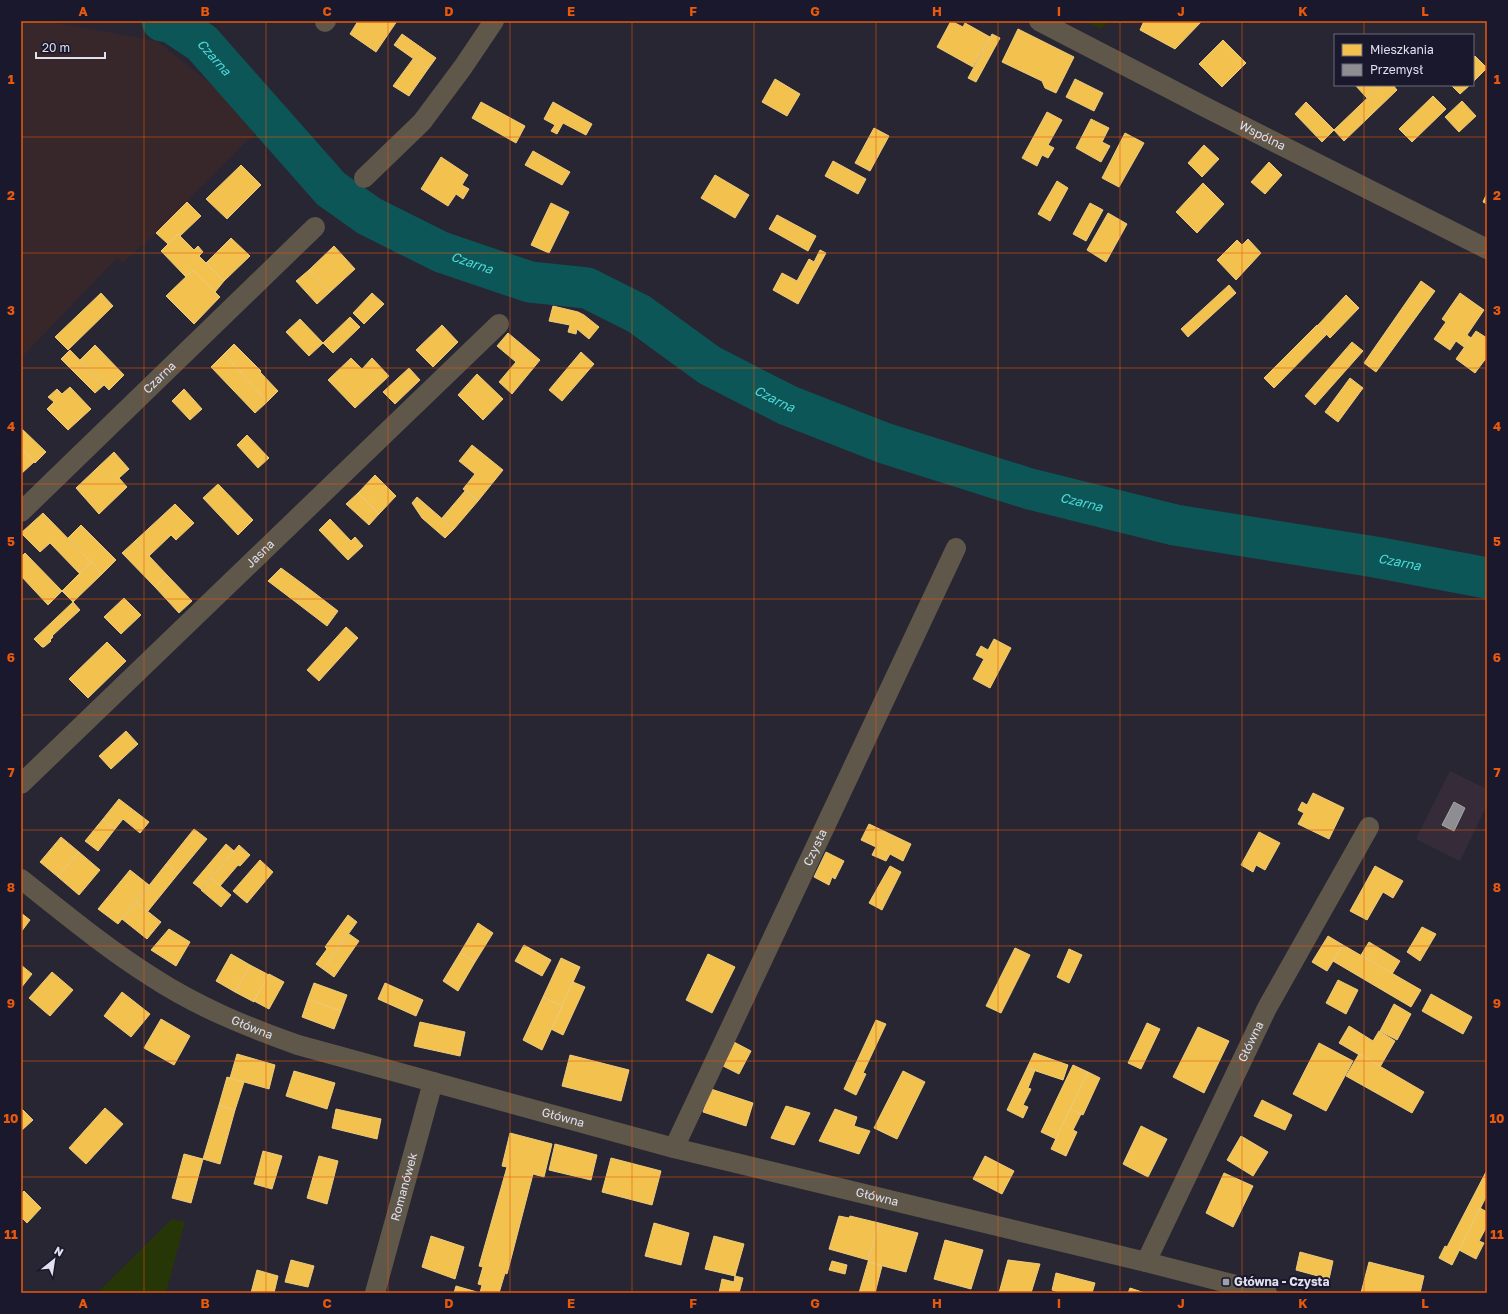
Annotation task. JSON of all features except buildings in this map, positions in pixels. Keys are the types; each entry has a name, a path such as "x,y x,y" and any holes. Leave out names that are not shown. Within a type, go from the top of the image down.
{"street":[{"path":"364,178 422,122 494,21"},
{"name":"Wspólna","path":"1039,21 1210,110 1487,249"},
{"name":"Czarna","path":"21,512 315,227"},
{"name":"Jasna","path":"21,784 499,324"},
{"name":"Czysta","path":"674,1148 956,548"},
{"name":"Główna","path":"1146,1262 1267,1008 1369,827"},
{"name":"Główna","path":"21,879 109,948 153,978 202,1006 252,1029 298,1045 674,1148 1146,1262 1267,1293"},
{"name":"Romanówek","path":"375,1293 433,1082"}],"shaded area":[{"path":"21,21 47,21 157,41 263,125 156,233 123,263 117,258 21,358"},
{"path":"1450,771 1487,789 1487,805 1460,861 1416,839"}],"green space":[{"path":"1085,21 1110,21 1101,29"},
{"path":"172,1219 185,1222 166,1293 97,1293"}],"waterway":[{"name":"Czarna","path":"162,21 172,23 202,43 331,189 369,216 441,252 530,282 587,288 639,314 709,365 787,405 884,443 1030,489 1175,525 1375,557 1487,578"}],"place":[{"name":"Główna - Czysta","path":"1226,1282"}]}
